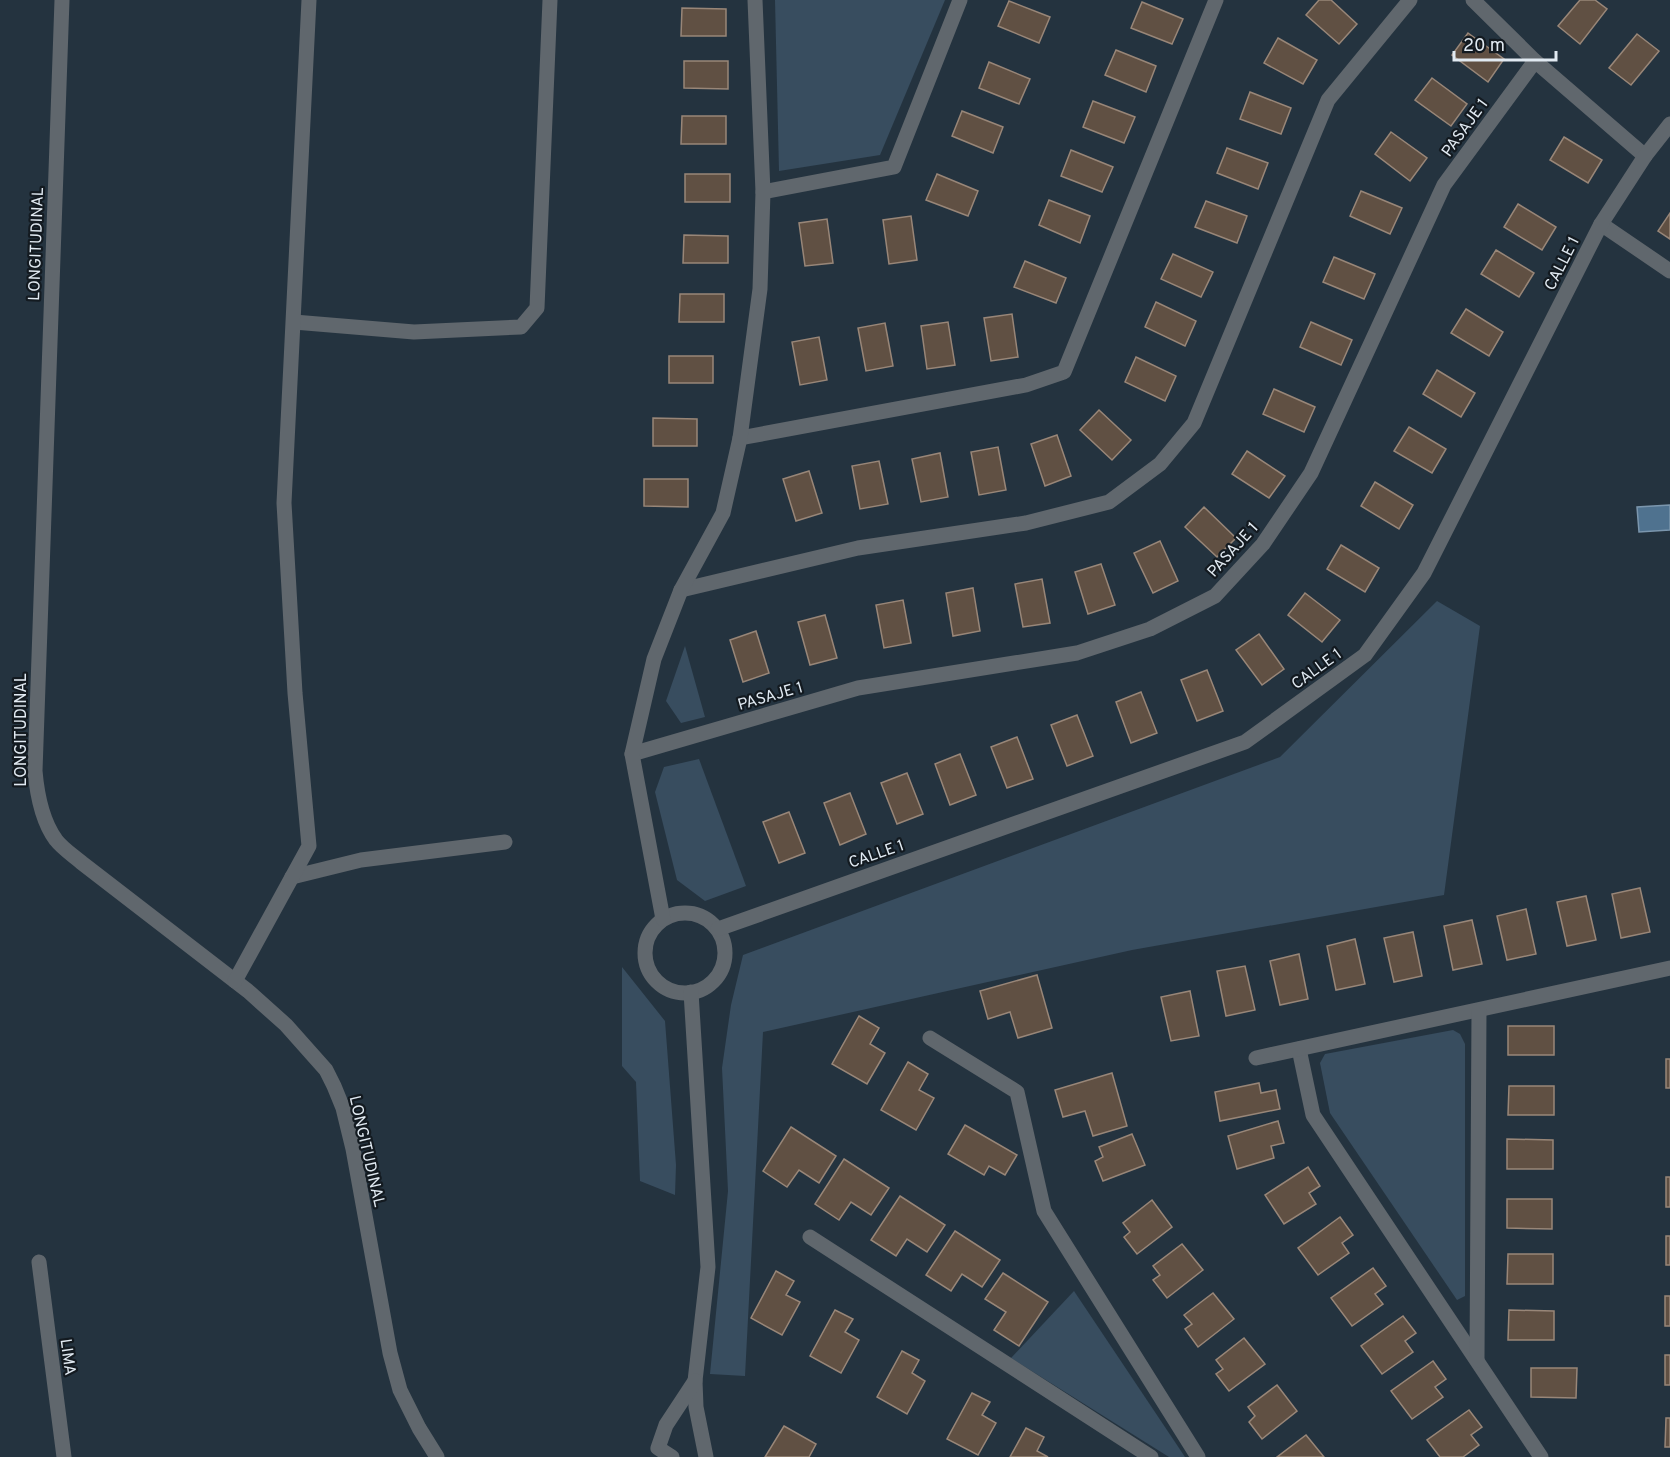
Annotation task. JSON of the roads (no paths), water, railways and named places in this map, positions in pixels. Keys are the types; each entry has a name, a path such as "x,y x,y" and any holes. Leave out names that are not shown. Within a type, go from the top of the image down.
{"street":[{"name":"LONGITUDINAL","path":"62,0 42,544 36,790 43,816 56,841 235,981 286,1025 326,1070 343,1108 353,1149 390,1353 400,1390 437,1457"},
{"path":"235,981 309,846 295,693 284,503 309,0"},
{"path":"294,322 414,332 521,327 537,308 550,0"},
{"path":"663,919 632,754 654,659 681,590 723,513 740,438 760,289 763,192 755,0"},
{"path":"763,192 894,167 960,0"},
{"path":"740,438 1026,385 1064,372 1216,0"},
{"path":"681,590 858,548 1026,523 1109,502 1160,464 1194,423 1328,100 1410,0"},
{"path":"1473,0 1534,61 1645,156"},
{"name":"PASAJE 1","path":"632,754 858,688 1077,653 1150,629 1215,596 1263,544 1311,473 1444,185 1534,61"},
{"name":"CALLE 1","path":"718,929 1245,742 1365,655 1424,573 1601,224 1645,156 1670,124"},
{"path":"1601,224 1670,271"},
{"path":"292,877 361,860 505,842"},
{"path":"693,914 702,917 718,929 725,948 722,968 710,984 691,992 675,992 662,986 651,974 646,959 646,944 652,930 663,919 673,915 693,914"},
{"path":"1256,1058 1670,968"},
{"path":"691,992 708,1267 695,1381 696,1407 706,1457"},
{"path":"1477,1360 1479,1011"},
{"path":"930,1038 1017,1092 1044,1211 1198,1457"},
{"path":"1299,1049 1313,1115 1541,1457"},
{"path":"810,1237 1151,1457"},
{"name":"LIMA","path":"39,1262 64,1457"},
{"path":"672,1457 658,1448 666,1425 695,1381"}]}
